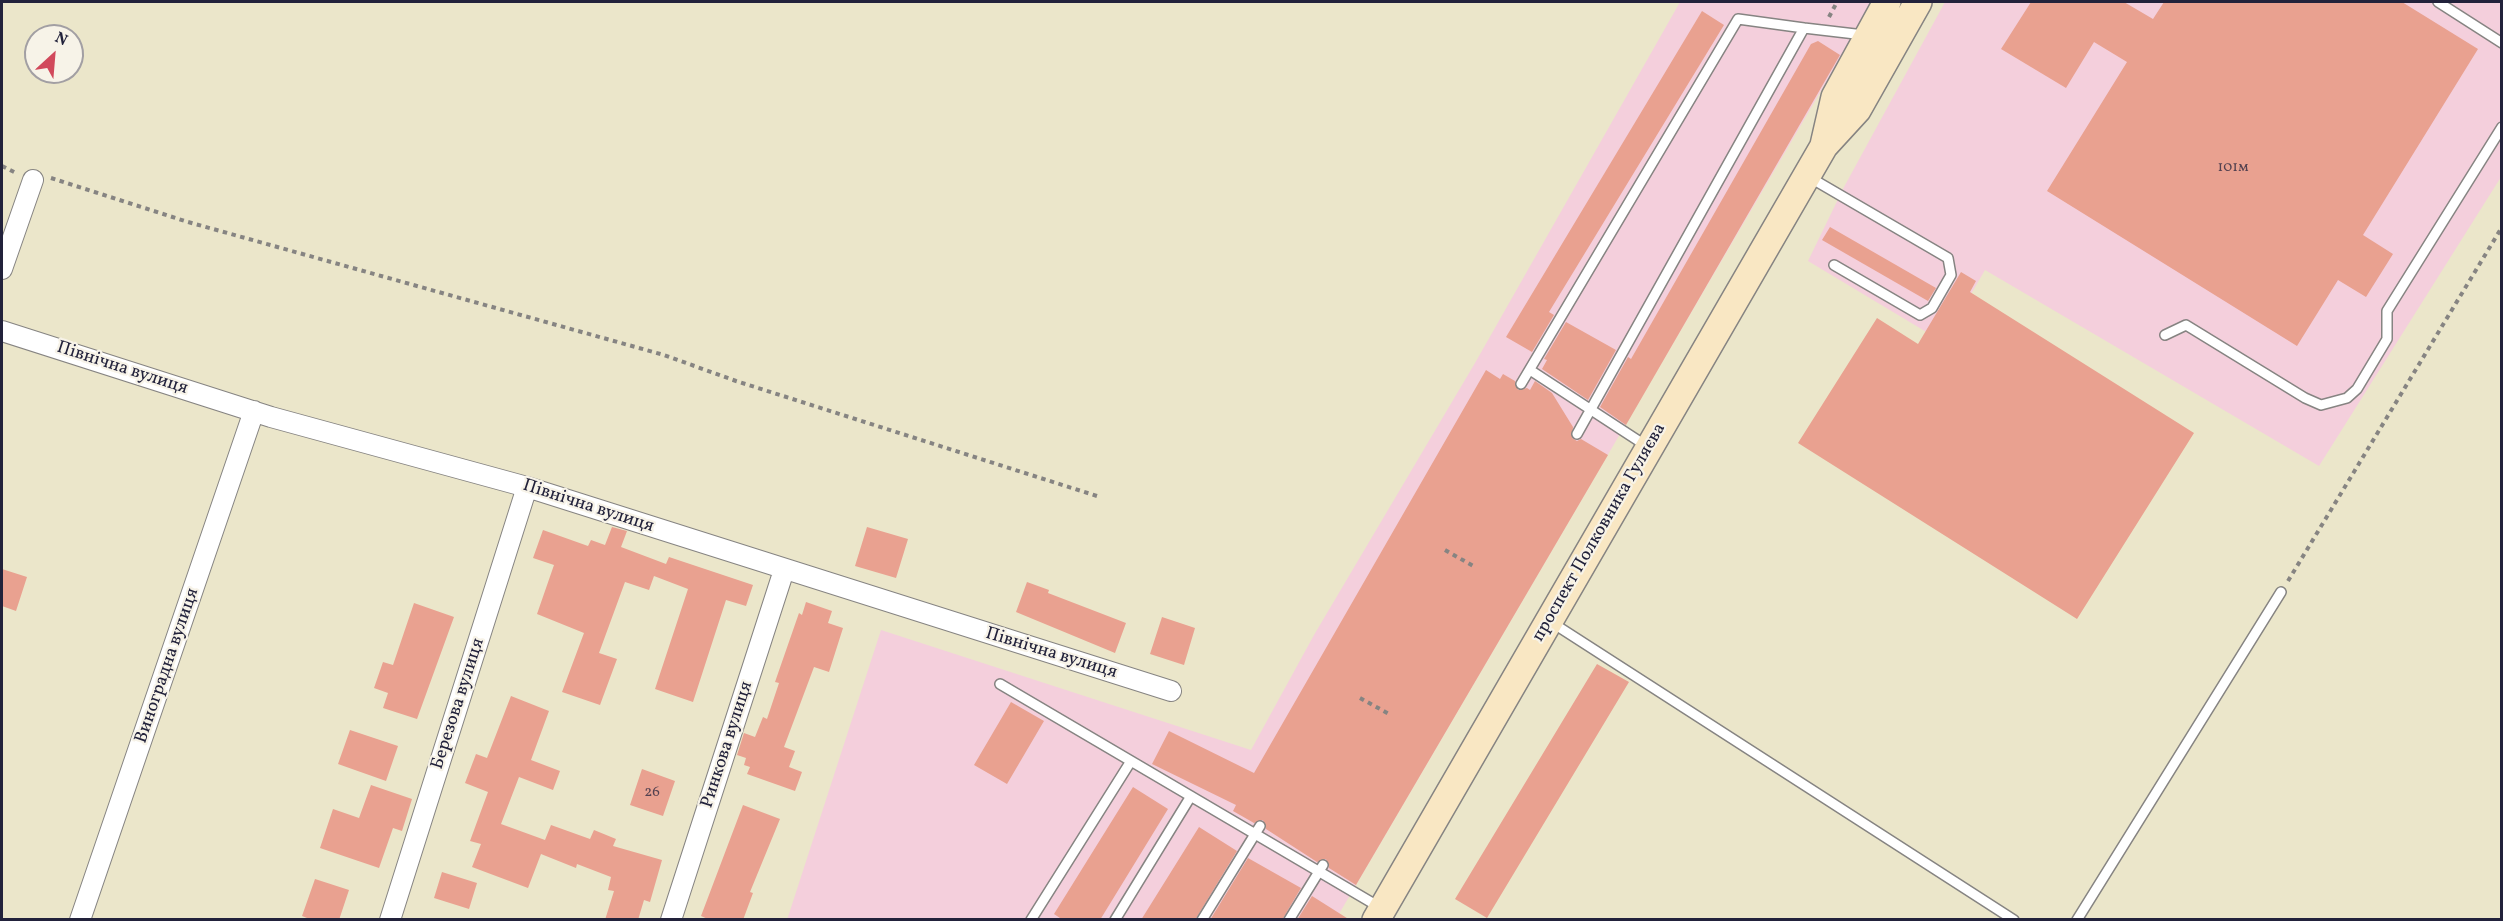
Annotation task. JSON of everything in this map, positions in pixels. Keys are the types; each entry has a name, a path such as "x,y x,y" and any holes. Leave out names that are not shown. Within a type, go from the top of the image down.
{"main road":[{"name":"проспект Полковника Гуляєва","path":"1824,146 1835,97 1885,2"},
{"name":"проспект Полковника Гуляєва","path":"1380,914 1824,146 1857,110 1918,2"}],"street":[{"path":"2,269 33,180"},
{"name":"Північна вулиця","path":"2,331 254,411 527,487 1171,691"},
{"name":"Виноградна вулиця","path":"80,920 254,411"},
{"name":"Березова вулиця","path":"390,920 527,487"},
{"name":"Ринкова вулиця","path":"671,920 784,570"}],"lane":[{"path":"2438,2 2502,43"},
{"path":"1521,384 1738,19 1868,36"},
{"path":"1577,434 1804,28"},
{"path":"2165,335 2186,325 2320,405 2347,398 2357,389 2387,339 2387,311 2502,127"},
{"path":"1807,176 1948,258 1951,275 1932,308 1920,315 1834,265"},
{"path":"1530,370 1649,447"},
{"path":"2077,920 2281,592"},
{"path":"1549,621 2014,920"},
{"path":"1000,684 1191,796 1258,830 1321,868 1380,914"},
{"path":"1031,920 1131,761"},
{"path":"1115,920 1191,796"},
{"path":"1202,920 1258,830"},
{"path":"1289,920 1321,868"}],"path":[{"path":"2,166 33,180 47,177 188,222 603,337 1098,496"},
{"path":"2281,592 2502,227"},
{"path":"1446,550 1475,567"},
{"path":"1360,698 1389,714"}],"shaded area":[{"path":"1680,2 1873,2 1336,919 787,920 881,630 1251,750 1314,635 1475,363"},
{"path":"1945,2 2501,2 2501,177 2319,466 1985,270 1943,342 1808,261 1844,187"}],"building":[{"path":"2031,2 2124,2 2153,19 2164,2 2402,2 2478,49 2363,235 2393,254 2366,297 2338,280 2297,346 2047,191 2127,62 2094,42 2066,88 2001,49"},
{"path":"1702,11 1724,25 1549,312 1554,315 1532,352 1506,337"},
{"path":"1818,41 1840,55 1626,425 1600,407 1628,357 1631,359 1811,44"},
{"path":"1830,227 1936,288 1928,301 1822,240"},
{"path":"1961,272 1976,281 1970,292 2194,433 2077,619 1798,443 1877,318 1918,344"},
{"path":"1566,322 1616,350 1588,400 1542,369 1547,360 1544,359"},
{"path":"1486,370 1500,379 1503,374 1515,381 1518,390 1527,388 1530,390 1535,381 1552,393 1573,427 1572,438 1577,441 1581,439 1608,455 1356,885 1329,868 1326,859 1317,862 1266,829 1263,820 1254,823 1233,811 1236,805 1152,764 1169,731 1254,773"},
{"path":"612,527 627,531 621,547 666,564 669,557 753,585 746,606 726,600 693,702 655,689 688,589 654,576 649,590 625,582 599,653 617,659 600,705 562,692 584,633 537,614 554,565 533,558 543,530 588,546 591,540 605,545"},
{"path":"867,527 908,539 896,578 855,566"},
{"path":"2,569 27,577 16,611 2,606"},
{"path":"1027,582 1049,590 1048,593 1126,623 1115,653 1016,612"},
{"path":"806,602 832,611 828,623 843,628 829,672 814,667 784,747 795,751 789,767 802,772 795,791 747,774 750,767 744,765 746,758 737,755 744,733 755,737 763,717 767,719 779,683 775,682 799,613 802,615"},
{"path":"414,603 454,617 417,719 383,708 388,693 374,688 383,662 393,665"},
{"path":"1162,617 1195,628 1184,665 1150,654"},
{"path":"1597,664 1629,682 1487,918 1455,899"},
{"path":"511,696 549,711 531,760 560,771 553,790 519,777 501,824 545,840 551,825 590,839 594,830 616,839 613,846 662,860 650,902 644,900 638,920 605,920 614,891 608,890 611,877 577,864 576,868 541,854 528,888 472,867 481,844 470,841 488,792 465,783 476,754 487,758"},
{"path":"1011,702 1044,721 1007,784 974,765"},
{"path":"350,730 398,746 386,781 338,764"},
{"path":"642,769 675,781 663,816 630,805"},
{"path":"371,785 412,799 402,831 393,828 379,868 320,848 333,809 359,818"},
{"path":"1133,787 1168,809 1100,920 1063,920 1054,914"},
{"path":"743,805 780,819 750,892 753,893 743,920 710,920 701,916"},
{"path":"1199,827 1237,851 1195,920 1141,920"},
{"path":"1248,858 1301,888 1282,920 1210,920"},
{"path":"442,872 477,883 469,909 434,898"},
{"path":"315,879 349,890 339,920 312,920 302,916"},
{"path":"1312,896 1350,920 1297,920"}]}
